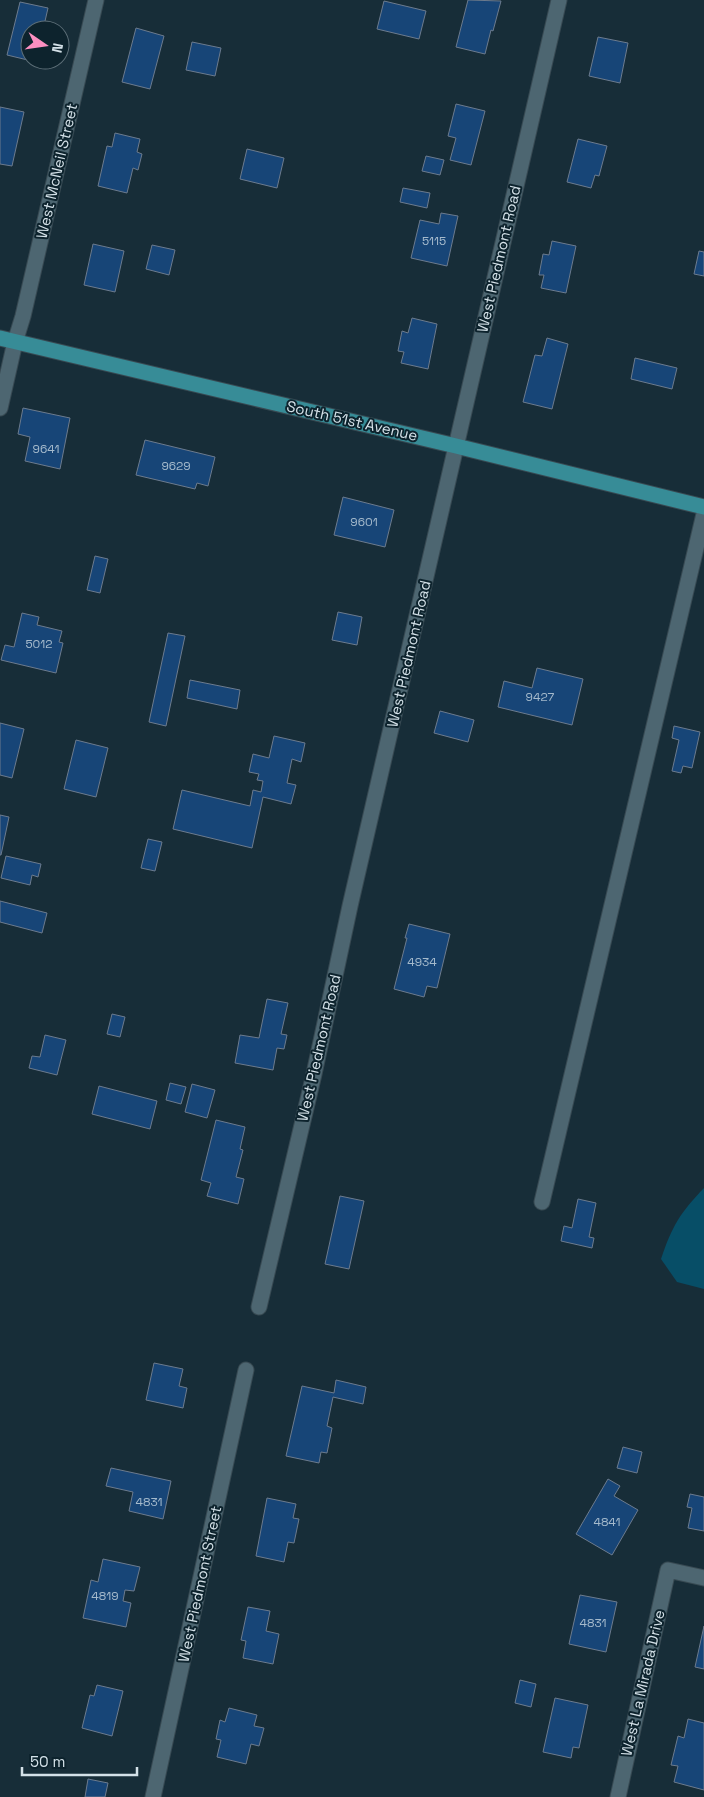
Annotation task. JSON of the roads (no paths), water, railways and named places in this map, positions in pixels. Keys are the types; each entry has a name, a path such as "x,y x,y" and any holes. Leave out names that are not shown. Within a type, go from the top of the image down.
{"main road":[{"name":"South 51st Avenue","path":"7,340 456,446 704,507"}],"street":[{"name":"West McNeil Street","path":"0,408 7,340 23,316 96,0"},
{"name":"West Piedmont Road","path":"259,1307 559,0"},
{"path":"542,1202 704,514"},
{"name":"West Piedmont Street","path":"153,1797 246,1370"},
{"name":"West La Mirada Drive","path":"618,1797 668,1570 704,1578"}]}
